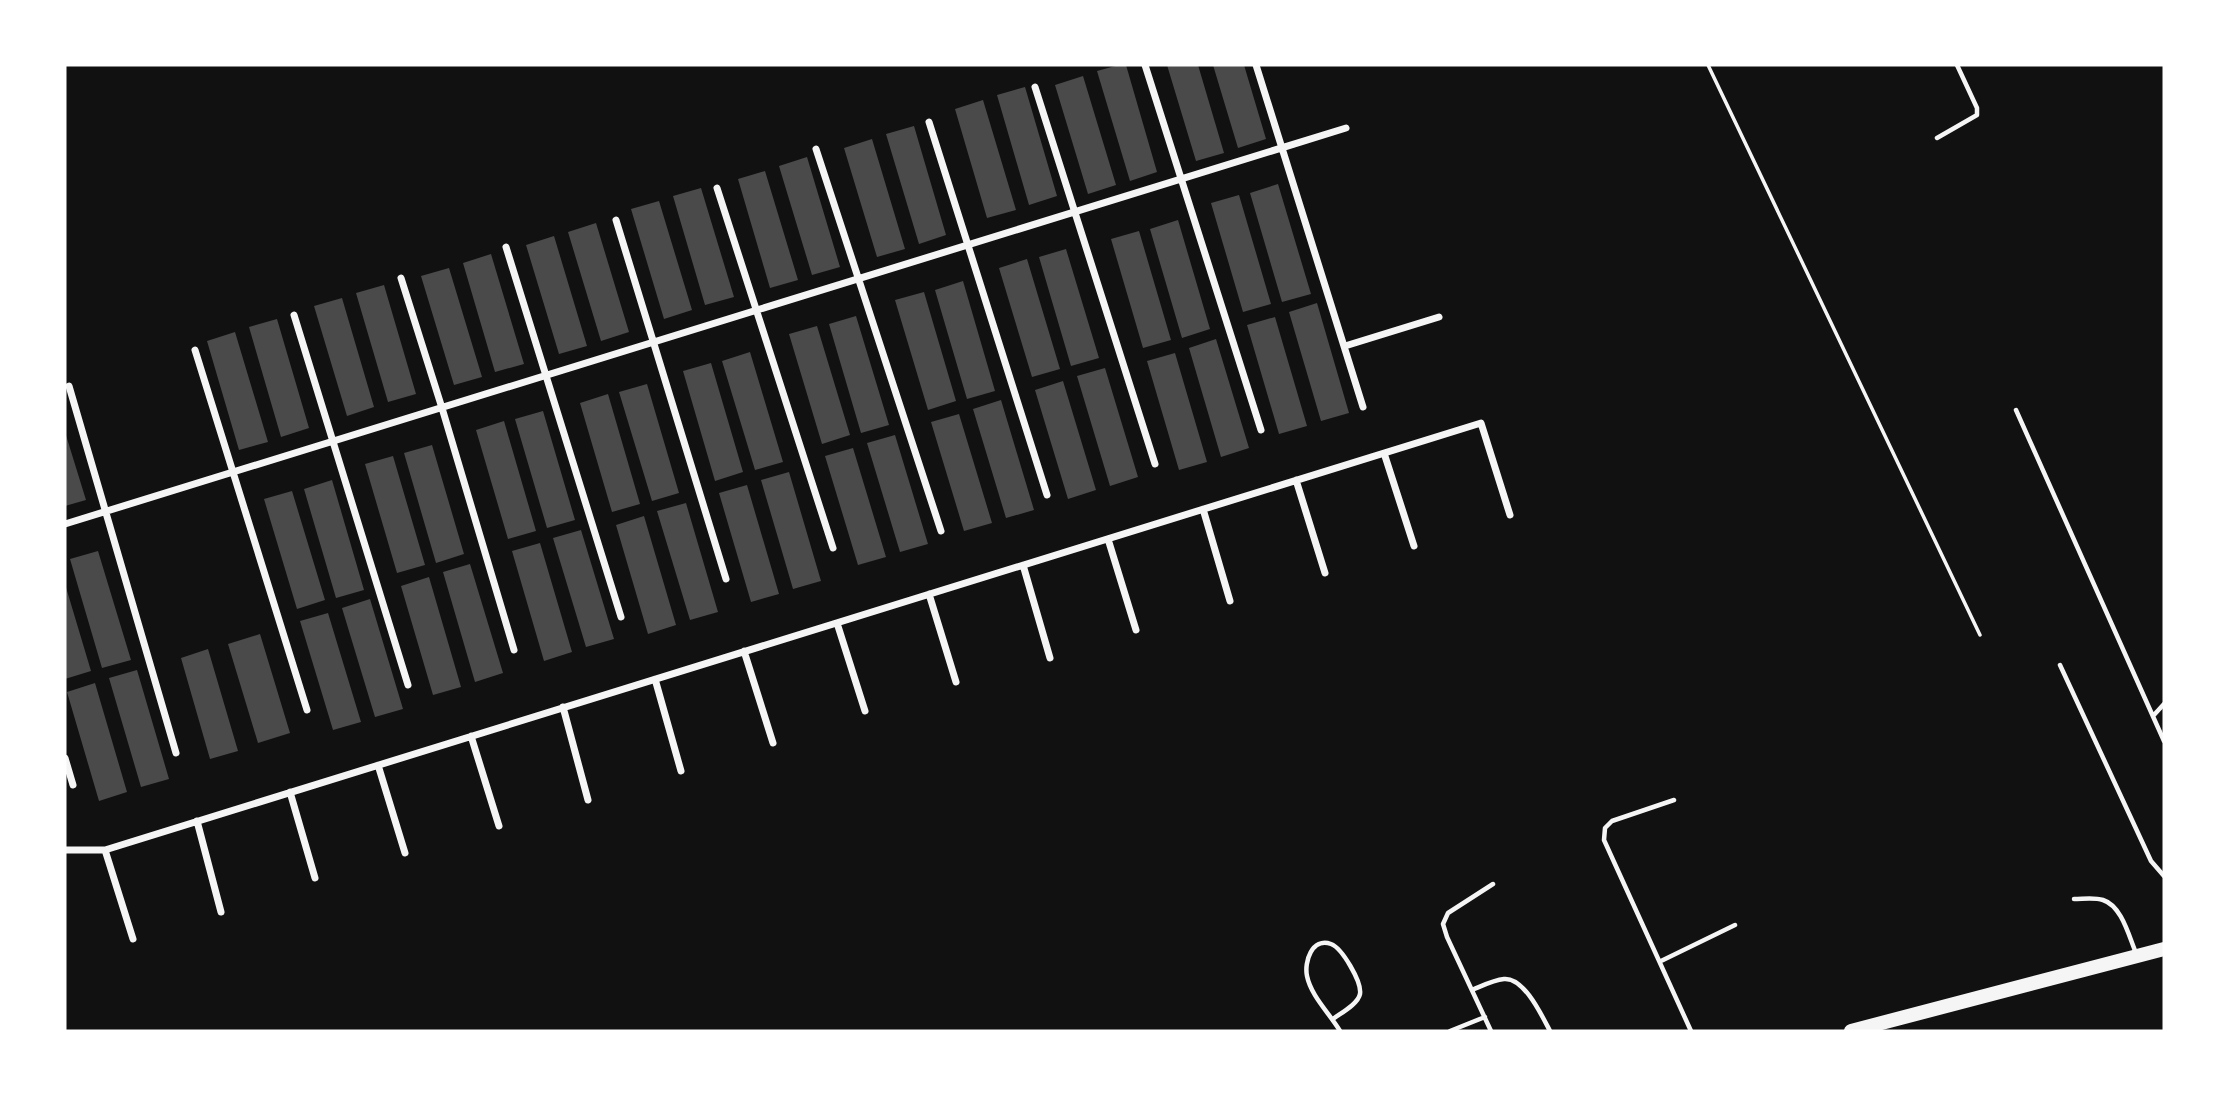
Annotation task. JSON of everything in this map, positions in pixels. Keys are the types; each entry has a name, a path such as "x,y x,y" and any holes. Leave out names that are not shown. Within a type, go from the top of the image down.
{"main road":[{"path":"1851,1031 2164,949"}],"street":[{"path":"1145,65 1261,430"},
{"path":"1256,65 1363,407"},
{"path":"1035,88 1155,464"},
{"path":"929,122 1046,495"},
{"path":"65,524 1346,128"},
{"path":"816,149 941,531"},
{"path":"718,188 833,548"},
{"path":"616,220 726,579"},
{"path":"506,247 621,617"},
{"path":"401,278 514,650"},
{"path":"294,315 408,685"},
{"path":"1345,346 1439,317"},
{"path":"195,350 307,710"},
{"path":"69,386 176,753"},
{"path":"65,850 105,850 1481,423 1510,515"},
{"path":"1384,453 1414,546"},
{"path":"1296,480 1325,573"},
{"path":"1203,509 1230,601"},
{"path":"1108,539 1136,630"},
{"path":"1023,565 1050,658"},
{"path":"929,594 956,682"},
{"path":"837,623 865,711"},
{"path":"744,651 773,743"},
{"path":"655,679 681,771"},
{"path":"563,707 588,800"},
{"path":"471,736 499,826"},
{"path":"65,758 73,785"},
{"path":"378,765 405,853"},
{"path":"290,792 314,878"},
{"path":"197,821 221,912"},
{"path":"105,850 133,939"}],"lane":[{"path":"1937,138 1977,115 1977,108 1957,65"},
{"path":"2016,410 2164,741"},
{"path":"2060,665 2151,861 2164,876"},
{"path":"2153,716 2164,704"},
{"path":"1674,800 1612,821 1605,828 1604,840 1691,1031"},
{"path":"1491,1031 1443,924 1448,913 1493,884"},
{"path":"2074,899 2100,899 2119,912 2137,957"},
{"path":"1661,961 1735,925"},
{"path":"1333,1019 1357,1000 1360,989 1340,950 1329,943 1320,944 1312,949 1306,962 1307,976 1312,990 1340,1031"},
{"path":"1472,990 1502,979 1515,981 1525,990 1550,1031"},
{"path":"1450,1031 1485,1017"}],"path":[{"path":"1708,65 1980,635"}],"building":[{"path":"1126,65 1157,172 1130,181 1097,71"},
{"path":"1167,65 1198,65 1224,153 1196,161"},
{"path":"1213,65 1244,65 1266,139 1238,148"},
{"path":"1083,76 1116,185 1088,194 1055,85"},
{"path":"1025,87 1057,196 1029,205 997,95"},
{"path":"983,100 1016,210 987,218 955,109"},
{"path":"914,126 946,235 919,244 886,134"},
{"path":"872,139 905,249 877,257 844,148"},
{"path":"807,157 840,267 812,275 779,166"},
{"path":"765,171 798,280 770,288 738,179"},
{"path":"1278,184 1311,294 1282,302 1250,193"},
{"path":"701,188 734,297 705,305 673,196"},
{"path":"1239,195 1271,304 1243,312 1211,203"},
{"path":"659,201 692,310 664,319 631,209"},
{"path":"1178,220 1210,329 1182,338 1150,229"},
{"path":"596,223 629,332 601,341 568,232"},
{"path":"1139,231 1171,340 1143,348 1111,239"},
{"path":"554,236 587,346 559,354 526,245"},
{"path":"1066,249 1099,358 1071,366 1039,257"},
{"path":"491,254 524,364 495,372 463,263"},
{"path":"1027,259 1060,369 1032,377 999,268"},
{"path":"449,268 482,377 454,385 421,276"},
{"path":"963,281 995,391 967,399 935,290"},
{"path":"384,285 416,394 388,402 356,293"},
{"path":"924,292 956,401 928,410 895,300"},
{"path":"342,298 374,407 347,416 314,306"},
{"path":"1317,303 1349,413 1321,421 1289,312"},
{"path":"856,316 889,425 861,433 829,324"},
{"path":"1275,317 1307,426 1279,434 1247,325"},
{"path":"277,319 309,428 281,437 249,327"},
{"path":"817,326 850,435 822,444 789,334"},
{"path":"235,332 268,442 239,450 207,341"},
{"path":"1216,339 1249,448 1221,457 1189,348"},
{"path":"750,352 783,462 755,470 722,361"},
{"path":"1175,353 1207,462 1179,470 1147,361"},
{"path":"711,363 743,472 715,481 683,371"},
{"path":"1105,368 1138,477 1110,486 1077,376"},
{"path":"1063,381 1096,490 1068,499 1035,390"},
{"path":"647,384 679,493 652,501 619,392"},
{"path":"608,394 640,504 612,512 580,403"},
{"path":"1001,400 1034,510 1006,518 973,409"},
{"path":"543,411 575,520 547,528 515,419"},
{"path":"959,414 992,523 964,531 931,422"},
{"path":"504,421 536,531 508,539 476,430"},
{"path":"65,432 86,500 65,506"},
{"path":"895,435 928,544 900,552 867,443"},
{"path":"432,445 464,554 436,563 404,453"},
{"path":"853,448 886,557 858,565 825,456"},
{"path":"393,456 425,565 397,573 365,464"},
{"path":"789,472 821,581 793,589 761,480"},
{"path":"332,480 364,590 336,598 304,489"},
{"path":"747,485 779,594 751,602 719,493"},
{"path":"292,491 325,600 297,609 264,499"},
{"path":"686,503 718,612 690,620 657,511"},
{"path":"644,516 676,625 648,634 616,525"},
{"path":"581,530 614,639 586,647 553,538"},
{"path":"540,543 572,652 544,661 512,551"},
{"path":"98,551 131,660 102,668 70,559"},
{"path":"470,564 503,673 475,682 443,572"},
{"path":"429,577 461,687 433,695 401,586"},
{"path":"65,584 91,671 65,679"},
{"path":"370,599 403,709 375,717 342,608"},
{"path":"328,613 361,722 333,730 300,621"},
{"path":"260,634 290,733 258,743 228,644"},
{"path":"208,649 238,751 210,759 181,658"},
{"path":"137,670 169,779 141,787 109,678"},
{"path":"95,683 127,792 99,801 67,692"}]}
